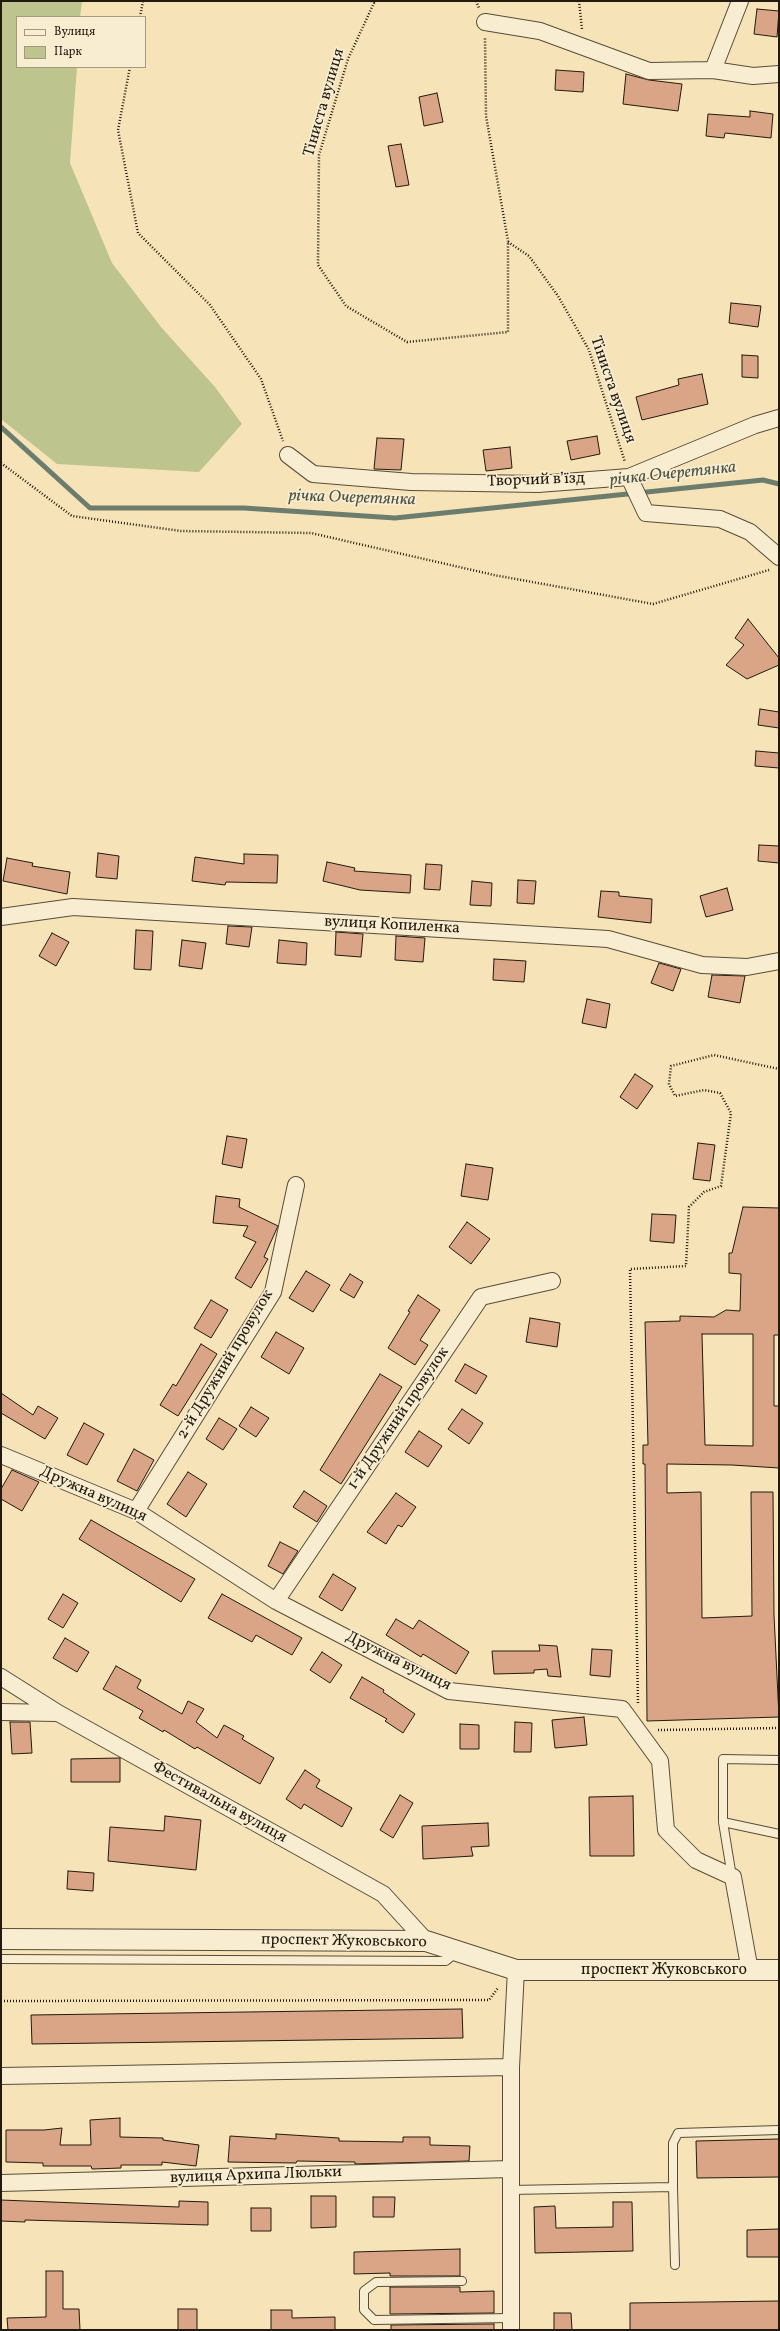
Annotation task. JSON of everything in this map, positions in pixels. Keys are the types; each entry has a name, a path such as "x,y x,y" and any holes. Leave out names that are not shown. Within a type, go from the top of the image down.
{"street":[{"path":"713,70 740,1"},
{"path":"485,22 540,31 649,71 713,70 753,76 779,74"},
{"name":"Творчий в’їзд","path":"288,455 312,474 411,482 538,484 629,477 755,425 779,418"},
{"path":"629,477 646,513 720,519 750,532 775,563"},
{"name":"вулиця Копиленка","path":"1,917 73,906 608,939 702,964 747,967 779,961"},
{"name":"2-й Дружний провулок","path":"136,1511 273,1292 296,1185"},
{"name":"1-й Дружний провулок","path":"276,1600 481,1297 552,1280"},
{"name":"Дружна вулиця","path":"1,1455 136,1511 276,1600 449,1691 622,1709 660,1761 666,1830 696,1860 733,1877"},
{"name":"Фестивальна вулиця","path":"1,1677 58,1713 383,1894 426,1941"},
{"path":"1,1712 58,1713"},
{"path":"733,1877 750,1971"},
{"name":"проспект Жуковського","path":"1,1939 426,1941 458,1951 515,1976 779,1970"},
{"path":"510,2324 511,2067 515,1976"},
{"path":"1,2076 511,2067"},
{"name":"вулиця Архипа Люльки","path":"1,2183 510,2169"}],"lane":[{"path":"733,1877 723,1822 723,1759 779,1760"},
{"path":"723,1822 779,1834"},
{"path":"1,1959 446,1961 458,1951"},
{"path":"675,2265 673,2143 678,2133 779,2130"},
{"path":"510,2190 674,2187"},
{"path":"462,2280 376,2282 364,2291 364,2310 374,2320 510,2324"}],"path":[{"path":"140,16 143,1"},
{"name":"Тіниста вулиця","path":"371,1 374,3 348,59 319,156 318,266 346,306 407,342 508,332 508,241 486,116 485,22"},
{"path":"579,1 585,48"},
{"path":"130,68 118,130 138,233 210,305 261,379 288,455"},
{"name":"Тіниста вулиця","path":"508,241 529,256 558,296 589,350 629,477"},
{"path":"1,463 72,516 181,531 312,533 494,575 653,604 775,563"},
{"path":"779,1069 714,1055 671,1066 669,1084 675,1096 704,1090 720,1093 731,1113 721,1186 704,1192 689,1207 686,1266 630,1269 638,1730 779,1728"},
{"path":"1,2001 489,2000 500,1985 515,1976"}],"green space":[{"path":"1,1 82,1 80,16 16,16 16,68 77,68 70,163 112,263 161,327 215,387 242,424 199,472 57,464 1,419"}],"building":[{"path":"757,9 779,11 777,37 754,34"},
{"path":"556,70 584,72 583,92 555,90"},
{"path":"626,74 649,80 682,84 678,111 623,104"},
{"path":"437,93 443,122 424,126 419,97"},
{"path":"750,111 773,114 771,138 725,133 724,138 706,136 708,114 750,117"},
{"path":"401,144 409,185 396,187 388,146"},
{"path":"731,303 761,306 758,327 729,323"},
{"path":"742,355 758,356 758,378 742,377"},
{"path":"702,374 708,404 642,420 636,397 679,385 678,379"},
{"path":"597,436 600,454 571,460 567,441"},
{"path":"377,438 404,439 401,470 374,469"},
{"path":"510,447 512,468 486,471 483,450"},
{"path":"748,619 779,658 779,665 747,679 726,665 744,645 735,638"},
{"path":"760,709 779,712 779,728 758,725"},
{"path":"756,751 779,753 779,768 755,766"},
{"path":"759,845 779,846 779,863 758,861"},
{"path":"98,853 119,856 117,879 96,877"},
{"path":"244,854 278,855 277,883 226,882 225,885 192,881 195,857 244,864"},
{"path":"7,858 33,863 32,866 70,872 67,894 3,881"},
{"path":"327,862 355,868 354,871 411,875 410,893 360,890 323,881"},
{"path":"426,864 442,865 440,890 424,889"},
{"path":"518,880 536,881 534,904 517,903"},
{"path":"472,881 492,883 491,906 470,905"},
{"path":"727,888 733,910 706,917 700,896"},
{"path":"601,891 619,892 619,896 652,899 651,923 598,917"},
{"path":"228,926 252,927 249,947 226,944"},
{"path":"136,930 153,931 151,970 134,969"},
{"path":"336,932 363,934 361,957 335,955"},
{"path":"52,933 69,942 56,966 39,956"},
{"path":"396,936 425,938 423,962 395,960"},
{"path":"182,940 206,943 202,969 179,966"},
{"path":"279,940 307,943 306,965 277,963"},
{"path":"494,959 526,961 524,982 493,980"},
{"path":"659,963 681,969 673,991 651,983"},
{"path":"712,975 745,976 740,1003 708,997"},
{"path":"587,999 610,1004 606,1028 582,1023"},
{"path":"635,1074 653,1086 637,1109 620,1097"},
{"path":"227,1136 247,1139 242,1168 222,1164"},
{"path":"698,1143 715,1145 710,1181 693,1179"},
{"path":"466,1164 493,1168 488,1200 461,1196"},
{"path":"216,1196 240,1199 239,1207 278,1226 264,1257 268,1259 251,1288 235,1278 256,1242 243,1236 248,1226 213,1223"},
{"path":"743,1207 779,1208 779,1335 774,1335 774,1406 779,1406 779,1468 732,1465 667,1464 667,1493 701,1492 702,1618 752,1616 751,1492 773,1492 774,1615 779,1717 647,1721 645,1464 643,1464 643,1445 648,1445 645,1322 680,1321 680,1316 714,1317 726,1310 740,1311 741,1274 729,1273 729,1253 732,1253","holes":["702,1334 753,1334 753,1446 705,1445"]},
{"path":"652,1214 676,1215 674,1243 650,1241"},
{"path":"467,1222 490,1239 471,1264 449,1247"},
{"path":"306,1271 330,1285 313,1312 289,1298"},
{"path":"350,1274 363,1282 354,1298 340,1290"},
{"path":"418,1295 440,1310 420,1340 428,1345 415,1365 388,1348 410,1312 408,1311"},
{"path":"211,1300 228,1310 211,1338 194,1328"},
{"path":"530,1318 560,1323 557,1347 526,1342"},
{"path":"276,1332 304,1348 289,1374 261,1357"},
{"path":"201,1344 217,1354 178,1416 160,1405 173,1384 176,1386"},
{"path":"465,1364 487,1376 476,1394 455,1381"},
{"path":"380,1374 402,1387 341,1484 320,1470"},
{"path":"1,1393 33,1415 38,1406 58,1418 45,1439 1,1413"},
{"path":"251,1407 269,1418 256,1437 239,1426"},
{"path":"462,1409 483,1423 469,1444 448,1429"},
{"path":"219,1418 237,1429 223,1450 206,1439"},
{"path":"84,1423 104,1434 87,1465 67,1455"},
{"path":"419,1431 442,1446 428,1467 405,1452"},
{"path":"134,1449 154,1460 137,1491 117,1481"},
{"path":"12,1470 39,1482 22,1511 1,1499 1,1489"},
{"path":"188,1472 207,1484 186,1517 167,1504"},
{"path":"304,1491 327,1506 317,1522 293,1507"},
{"path":"396,1493 416,1507 402,1527 398,1525 386,1544 367,1532"},
{"path":"91,1520 195,1579 181,1602 79,1539"},
{"path":"280,1542 298,1551 283,1574 268,1566"},
{"path":"333,1574 356,1588 342,1611 319,1597"},
{"path":"63,1594 78,1603 63,1628 48,1619"},
{"path":"222,1594 302,1638 292,1655 256,1635 252,1642 208,1618"},
{"path":"396,1619 413,1629 419,1620 469,1652 456,1674 423,1654 421,1657 386,1635"},
{"path":"65,1638 89,1652 77,1672 53,1658"},
{"path":"539,1645 557,1646 561,1677 548,1676 547,1669 534,1670 534,1673 494,1674 492,1651 540,1651"},
{"path":"592,1649 612,1650 610,1677 590,1675"},
{"path":"322,1652 342,1665 330,1683 310,1670"},
{"path":"116,1666 141,1680 137,1688 182,1714 188,1701 204,1709 196,1722 217,1738 224,1725 244,1736 242,1739 274,1758 260,1784 197,1747 195,1749 164,1730 163,1732 139,1718 143,1711 103,1689"},
{"path":"362,1677 384,1690 383,1692 415,1714 403,1733 385,1721 387,1719 350,1698"},
{"path":"584,1717 587,1745 555,1748 552,1720"},
{"path":"10,1722 30,1722 32,1753 12,1754"},
{"path":"515,1722 532,1723 531,1752 514,1752"},
{"path":"460,1724 479,1725 479,1749 460,1749"},
{"path":"120,1758 120,1782 71,1782 71,1759"},
{"path":"305,1770 320,1780 316,1787 352,1808 342,1827 304,1804 301,1809 286,1799"},
{"path":"400,1795 413,1803 393,1838 380,1830"},
{"path":"633,1796 634,1856 590,1856 589,1797"},
{"path":"165,1816 201,1820 196,1870 108,1861 110,1827 164,1831"},
{"path":"488,1823 489,1846 471,1847 473,1856 423,1859 422,1826"},
{"path":"68,1871 94,1873 93,1891 67,1889"},
{"path":"462,2009 463,2038 32,2044 31,2015"},
{"path":"120,2118 120,2137 163,2138 163,2140 199,2145 196,2166 162,2162 162,2165 121,2165 121,2168 92,2169 91,2166 43,2166 43,2163 6,2162 6,2130 44,2130 62,2128 60,2145 91,2145 90,2120"},
{"path":"276,2134 339,2138 339,2141 403,2142 403,2137 430,2137 430,2145 470,2146 469,2161 355,2164 355,2162 297,2161 296,2163 228,2162 230,2136 276,2139"},
{"path":"779,2139 779,2177 697,2178 696,2141"},
{"path":"311,2196 336,2196 336,2227 311,2228"},
{"path":"373,2197 395,2197 394,2217 373,2217"},
{"path":"1,2200 179,2207 179,2201 208,2202 208,2225 25,2220 25,2222 1,2221"},
{"path":"613,2202 632,2202 633,2251 535,2253 534,2207 555,2206 556,2228 613,2227"},
{"path":"251,2208 271,2208 271,2231 251,2231"},
{"path":"779,2229 779,2257 747,2257 747,2230"},
{"path":"460,2249 460,2276 390,2276 390,2273 354,2274 354,2252"},
{"path":"46,2271 63,2271 63,2309 79,2309 80,2330 8,2330 7,2318 46,2317"},
{"path":"390,2287 460,2287 460,2292 494,2291 494,2313 390,2314"},
{"path":"779,2301 779,2330 630,2330 630,2303"},
{"path":"178,2309 197,2309 197,2330 178,2330"},
{"path":"271,2310 292,2310 292,2318 335,2317 335,2330 271,2330"},
{"path":"554,2313 571,2313 572,2330 554,2330"},
{"path":"494,2324 494,2330 391,2330 391,2325"}],"waterway":[{"name":"річка Очеретянка","path":"1,427 90,508 244,508 395,518 763,480 779,484"}]}
